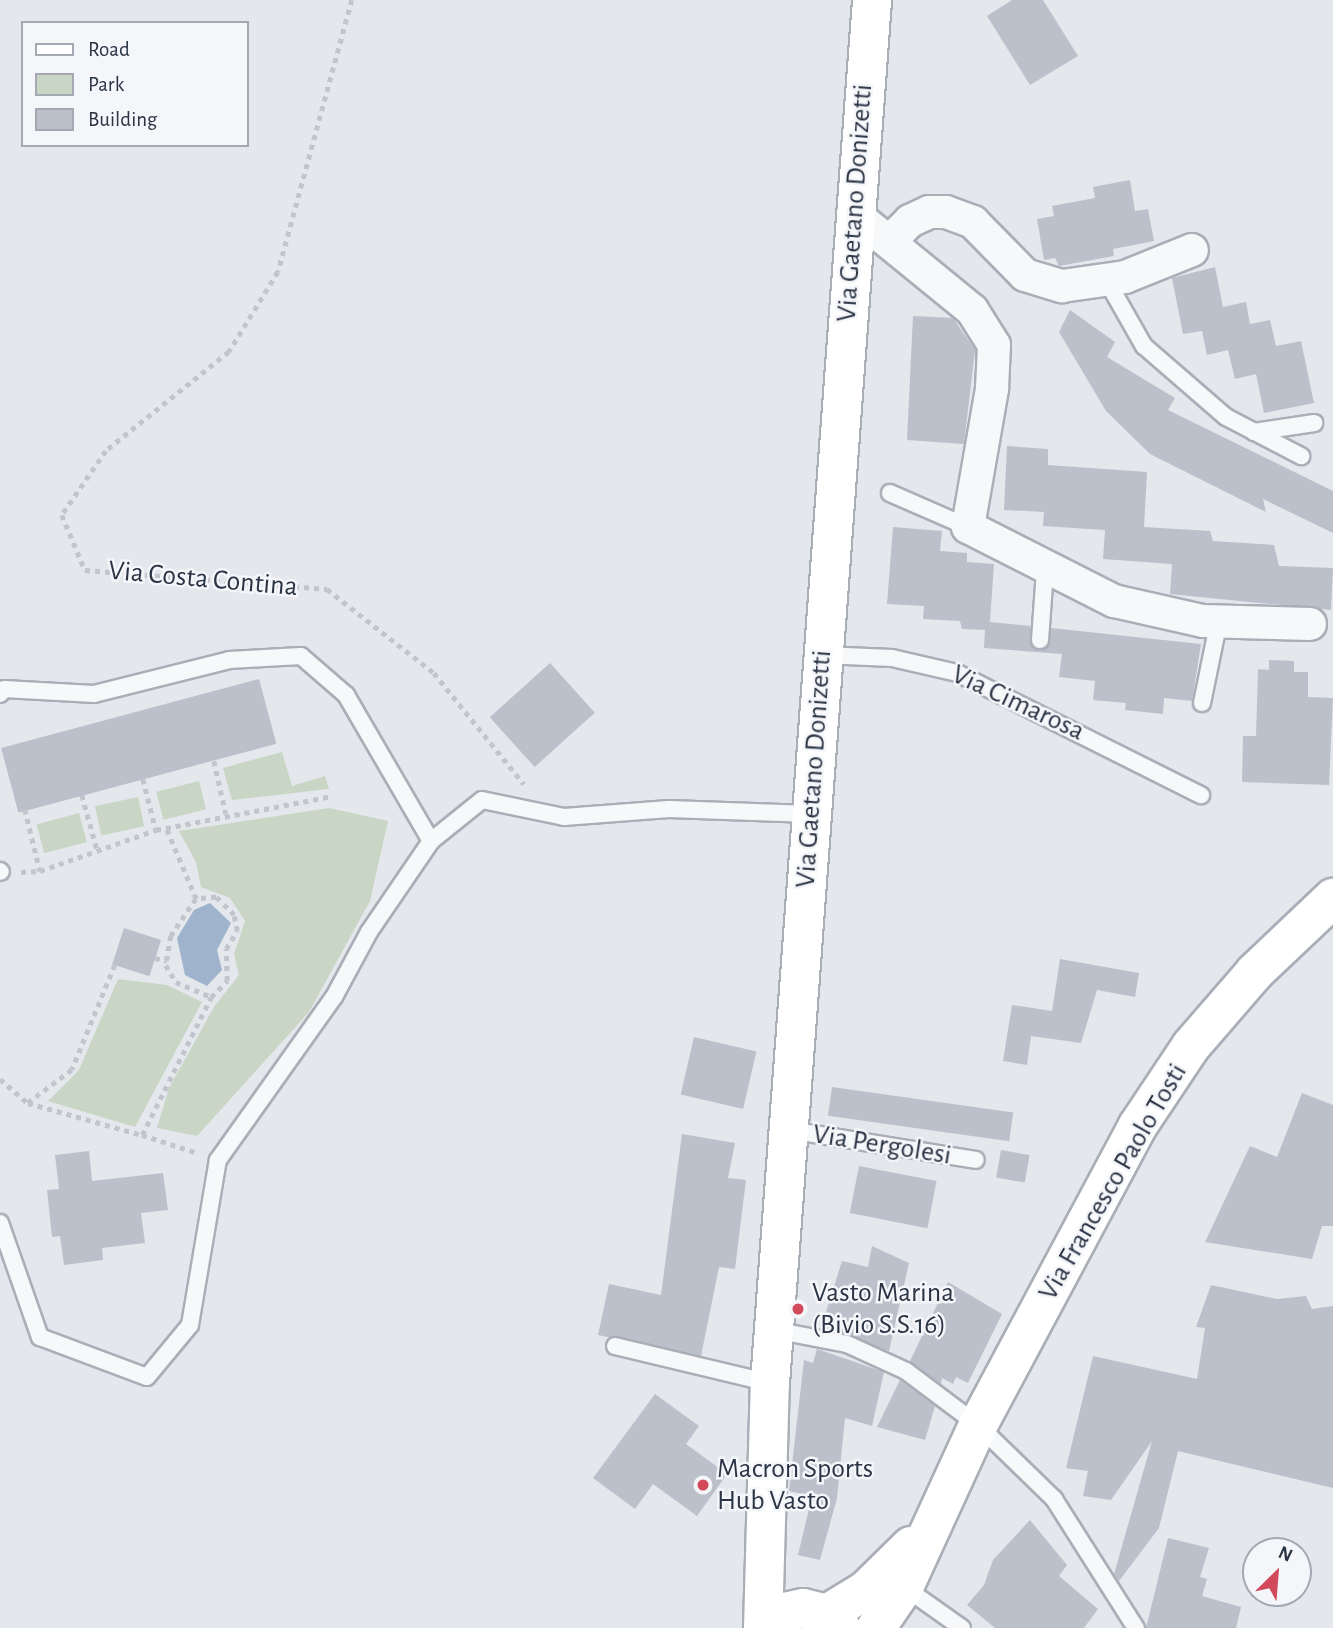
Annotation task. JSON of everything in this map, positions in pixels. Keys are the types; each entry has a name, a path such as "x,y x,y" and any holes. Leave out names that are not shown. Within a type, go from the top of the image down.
{"street":[{"name":"Via Gaetano Donizetti","path":"764,1628 774,1330 853,213 872,0"},
{"path":"889,242 910,221 929,212 946,212 973,222 1006,258 1038,281 1062,286 1107,281 1192,250"},
{"path":"853,213 972,310 994,345 992,389 968,527 1045,570 1114,601 1219,620 1310,624"},
{"name":"Via Francesco Paolo Tosti","path":"876,1628 904,1587 930,1523 978,1425 1138,1127 1191,1046 1255,972 1333,898"},
{"name":"Via Francesco Paolo Tosti","path":"824,1616 890,1570 930,1523"},
{"name":"Via Gaetano Donizetti","path":"765,1539 777,1572 824,1616"},
{"name":"Via Gaetano Donizetti","path":"764,1628 784,1612 824,1616"}],"lane":[{"path":"1107,281 1144,346 1205,401 1254,432 1301,456"},
{"path":"1254,432 1314,423"},
{"path":"890,493 968,527"},
{"path":"1040,640 1045,570"},
{"path":"1202,703 1219,620"},
{"name":"Via Cimarosa","path":"822,655 892,658 957,673 1201,795"},
{"path":"0,694 4,689 94,694 229,660 301,656 346,695 431,841"},
{"path":"0,1223 40,1337 147,1377 190,1325 218,1160 334,997 369,932 431,841 482,800 548,813 811,814"},
{"name":"Via Pergolesi","path":"789,1130 976,1160"},
{"path":"774,1330 847,1344 906,1371 978,1425 1054,1499 1136,1628"},
{"path":"615,1346 771,1384"},
{"path":"904,1587 962,1628"}],"path":[{"name":"Via Costa Contina","path":"352,0 278,271 229,352 106,451 62,515 85,569 327,589 434,673 548,813"},
{"path":"214,761 226,814"},
{"path":"143,779 156,830"},
{"path":"82,795 97,849"},
{"path":"1,872 40,871 156,830 226,814 332,796"},
{"path":"25,809 40,871"},
{"path":"166,828 196,899"},
{"path":"142,1135 211,997 227,981 226,948 237,931 234,915 216,897 196,899"},
{"path":"196,899 172,936 167,961 176,982 211,997"},
{"path":"155,958 167,961"},
{"path":"29,1104 72,1070 115,965"},
{"path":"0,1079 29,1104 142,1135 218,1160"}],"green space":[{"path":"282,752 292,786 325,776 329,789 232,800 223,768"},
{"path":"199,781 206,809 163,820 156,792"},
{"path":"138,797 144,826 101,835 95,806"},
{"path":"329,808 388,821 370,901 309,1012 197,1136 157,1128 169,1088 214,1007 239,975 234,954 245,921 230,898 201,887 196,862 179,831"},
{"path":"79,813 87,842 44,853 36,824"},
{"path":"118,979 167,985 202,1002 135,1127 48,1101 79,1070"}],"water":[{"path":"210,903 231,923 217,950 222,970 207,986 185,975 177,938 194,910"}],"building":[{"path":"1012,0 1043,0 1078,56 1030,85 987,16"},
{"path":"1130,180 1135,211 1148,209 1154,241 1113,249 1114,256 1059,266 1055,258 1044,260 1037,219 1054,216 1052,206 1095,198 1093,187"},
{"path":"1215,267 1223,307 1246,302 1250,324 1270,320 1276,346 1301,341 1314,403 1264,413 1256,374 1235,379 1228,350 1207,355 1202,331 1183,334 1172,278"},
{"path":"1070,310 1115,342 1107,357 1175,398 1168,410 1333,491 1333,533 1263,499 1266,512 1150,454 1106,411 1059,332"},
{"path":"913,316 953,318 975,350 964,444 907,440"},
{"path":"1007,446 1048,449 1048,465 1147,472 1144,527 1210,531 1213,541 1274,545 1279,566 1333,568 1331,610 1170,594 1172,564 1103,559 1105,530 1043,526 1044,512 1004,510"},
{"path":"893,527 942,531 940,551 967,553 967,562 994,564 990,622 1030,626 1035,649 1048,646 1051,628 1201,644 1192,701 1164,698 1163,714 1125,710 1126,703 1093,700 1095,681 1059,677 1062,654 984,648 985,630 962,629 960,621 923,619 924,606 887,604"},
{"path":"1269,660 1294,661 1294,672 1308,672 1308,697 1333,698 1329,785 1242,782 1243,736 1256,736 1258,669 1269,670"},
{"path":"550,663 595,713 535,767 490,717"},
{"path":"259,679 276,744 18,813 1,748"},
{"path":"124,928 161,940 149,976 112,964"},
{"path":"1060,959 1139,973 1135,997 1097,990 1081,1043 1031,1036 1027,1065 1003,1061 1012,1005 1052,1011"},
{"path":"694,1037 756,1051 743,1109 681,1094"},
{"path":"832,1087 1013,1112 1009,1141 828,1116"},
{"path":"1302,1093 1333,1105 1333,1226 1322,1226 1312,1259 1205,1242 1250,1146 1277,1157"},
{"path":"682,1134 735,1143 728,1178 746,1180 735,1269 719,1267 701,1356 598,1335 609,1284 661,1295"},
{"path":"1001,1150 1030,1155 1025,1183 996,1178"},
{"path":"89,1151 92,1181 163,1173 168,1210 141,1213 145,1243 102,1248 103,1260 64,1265 60,1236 52,1237 47,1190 59,1189 55,1155"},
{"path":"859,1166 937,1181 927,1228 850,1213"},
{"path":"872,1246 909,1263 889,1351 821,1328 842,1261 868,1267"},
{"path":"948,1282 1002,1314 968,1383 956,1377 953,1384 942,1378 941,1384 910,1361"},
{"path":"1211,1285 1277,1299 1306,1296 1312,1309 1333,1306 1333,1488 1178,1451 1159,1528 1119,1581 1114,1574 1152,1441 1111,1500 1083,1496 1088,1471 1066,1468 1093,1356 1197,1379 1205,1328 1196,1327"},
{"path":"817,1349 884,1372 872,1426 845,1418 837,1498 820,1560 798,1555 812,1496 789,1491 804,1360 813,1363"},
{"path":"900,1380 935,1406 925,1440 877,1427"},
{"path":"655,1394 699,1426 686,1444 727,1474 697,1516 653,1484 635,1509 593,1478"},
{"path":"1030,1520 1067,1565 1059,1576 1098,1609 1084,1628 995,1628 967,1605 984,1585 993,1560"},
{"path":"1168,1538 1209,1548 1200,1577 1207,1579 1202,1596 1241,1607 1236,1628 1146,1628"}],"place":[{"name":"Vasto Marina (Bivio S.S.16)","path":"798,1309"},
{"name":"Macron Sports Hub Vasto","path":"703,1485"}]}
